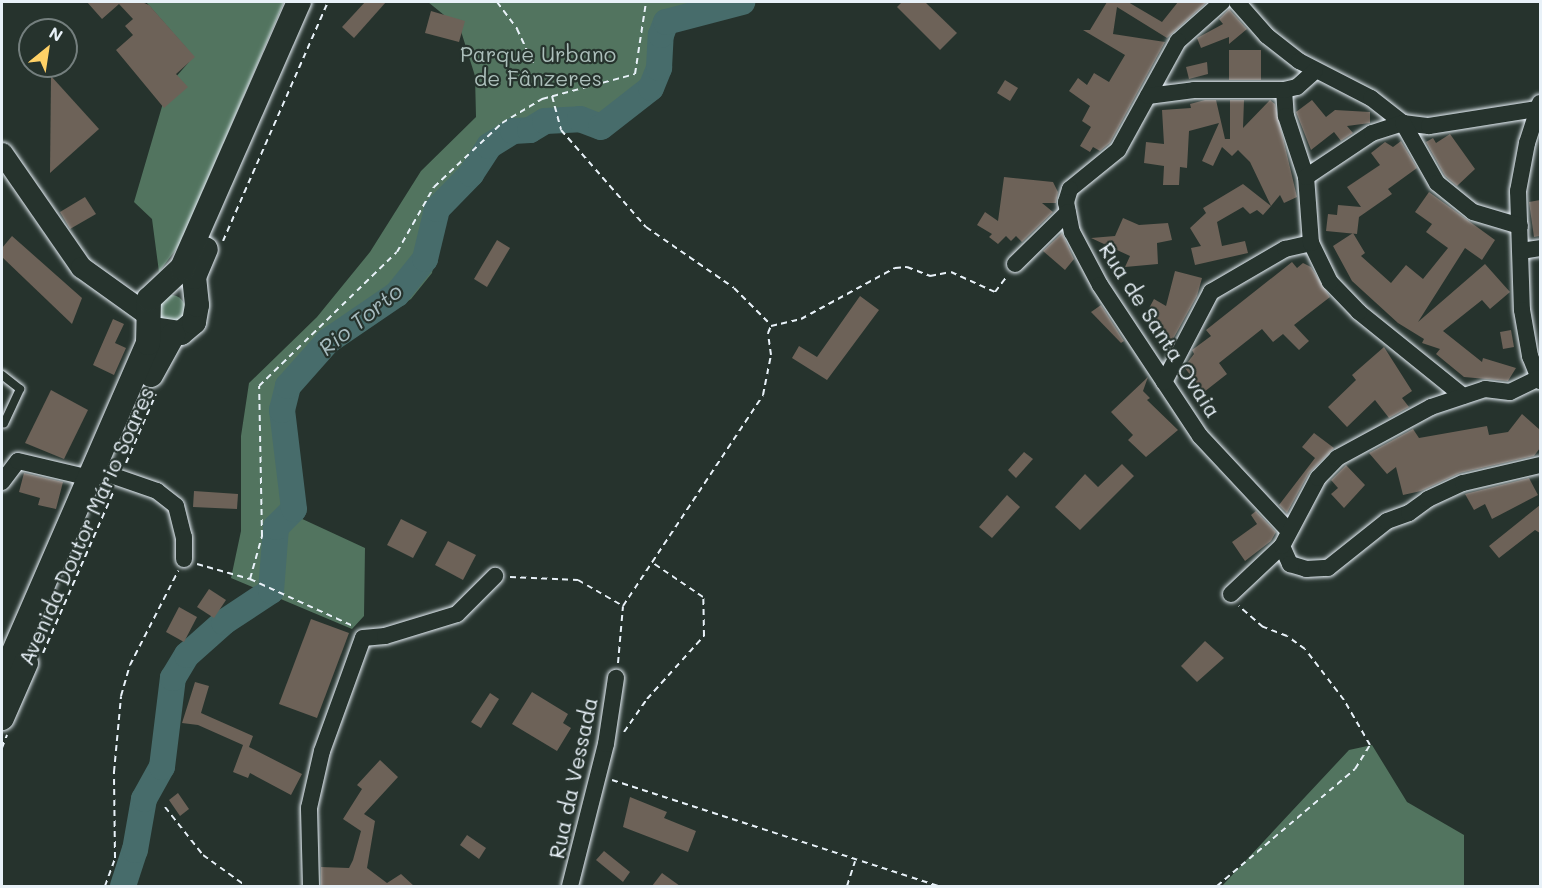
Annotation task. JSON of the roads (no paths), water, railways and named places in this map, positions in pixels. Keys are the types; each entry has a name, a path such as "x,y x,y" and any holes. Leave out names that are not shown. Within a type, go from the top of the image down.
{"main road":[{"name":"Avenida Doutor Mário Soares","path":"2,679 109,477 148,343 155,304 189,253 299,2"},
{"name":"Avenida Doutor Mário Soares","path":"6,723 109,477 173,335 181,333 194,322 198,305 195,297 194,277 315,2"},
{"path":"173,335 155,304 183,286 195,297"}],"street":[{"path":"1015,264 1068,212 1066,202 1070,189 1118,150 1178,40 1222,2"},
{"path":"1237,2 1268,36 1315,70 1371,98 1403,123 1437,183 1473,212 1520,226"},
{"path":"1148,96 1194,90 1284,90 1297,87 1315,70"},
{"path":"1284,90 1286,116 1306,177 1311,243 1330,282 1359,312 1463,396"},
{"path":"1231,594 1249,573 1282,546 1288,530 1318,478 1336,458 1431,407 1485,389 1510,392 1540,379 1530,356 1522,310 1518,191 1535,137 1538,106 1429,126 1403,123 1372,133 1306,177"},
{"path":"2,153 81,267 116,295 155,304"},
{"name":"Rua de Santa Ovaia","path":"1068,212 1072,232 1100,285 1200,436 1288,530"},
{"path":"1164,382 1211,292 1285,249 1311,243"},
{"path":"1521,251 1540,248"},
{"path":"2,482 18,461 109,477 157,491 176,506 190,561"},
{"path":"1282,546 1290,564 1306,569 1328,568 1387,521 1409,513 1428,499 1463,483 1540,465"},
{"path":"311,886 309,808 322,751 363,638 385,636 458,614 495,576"},
{"name":"Rua da Vessada","path":"570,886 603,755 616,678"}],"lane":[{"path":"2,375 20,389 4,424"}],"waterway":[{"name":"Rio Torto","path":"123,886 135,850 144,799 162,767 173,678 187,655 224,622 271,591 276,527 294,509 282,410 288,386 328,341 397,294 425,259 437,209 471,174 489,146 513,131 530,130 545,121 580,119 601,127 651,88 659,68 661,35 666,22 742,2"}],"park label":[{"name":"Parque Urbano de Fânzeres","path":"538,66"}]}
